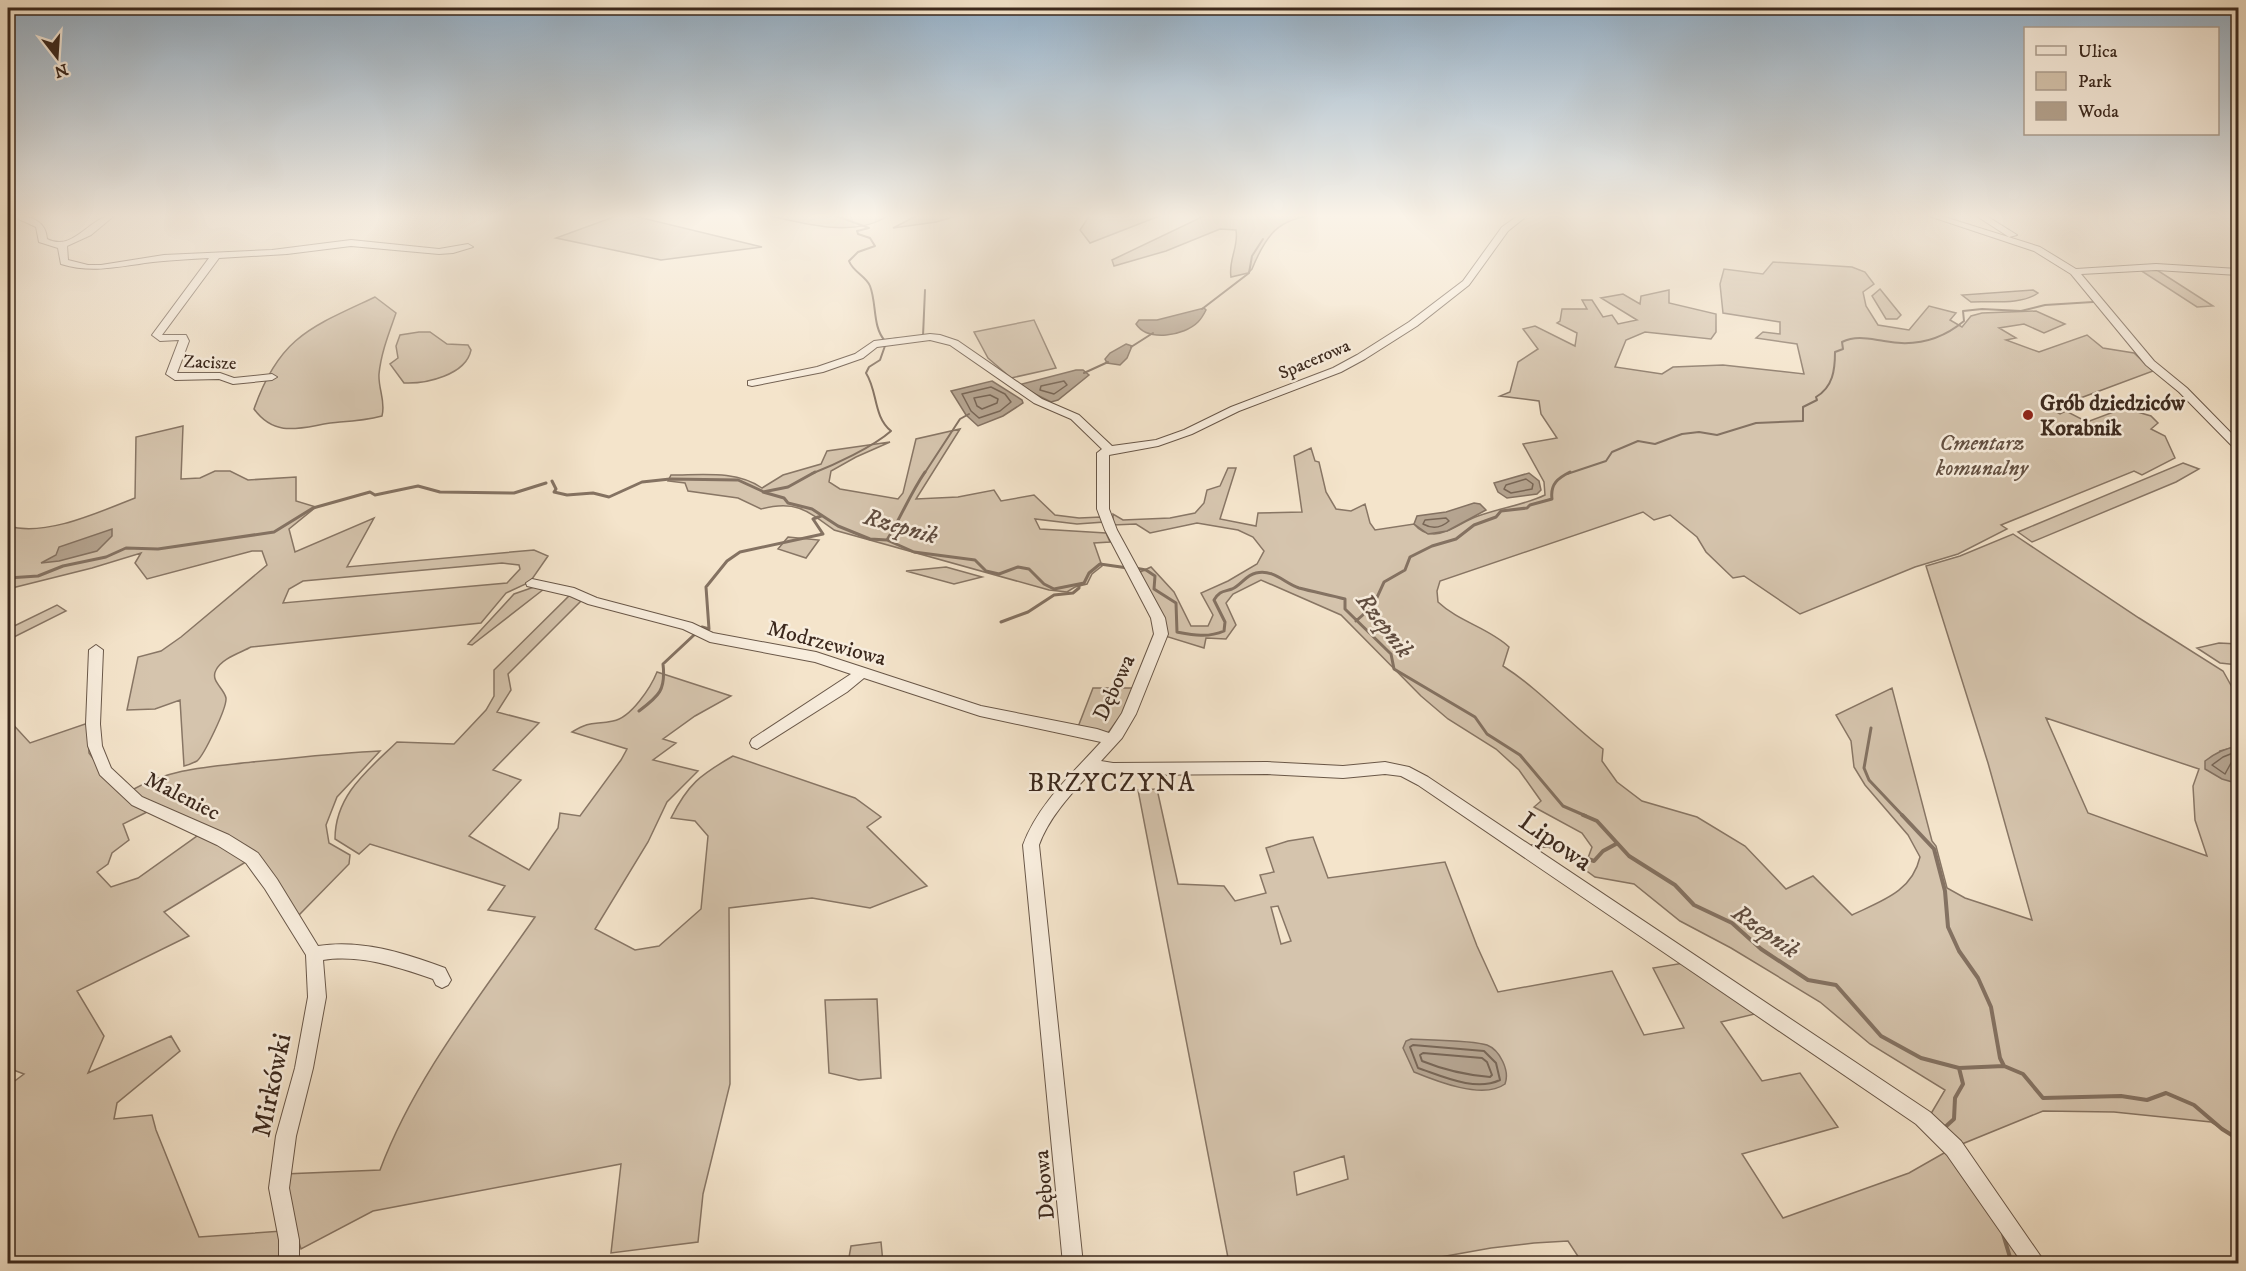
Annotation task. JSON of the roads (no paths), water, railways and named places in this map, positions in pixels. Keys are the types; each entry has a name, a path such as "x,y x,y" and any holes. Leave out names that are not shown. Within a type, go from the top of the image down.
{"street":[{"name":"Zacisze","path":"202,274 157,335 160,338 182,337 184,341 171,374 175,377 220,376 233,381 272,377"},
{"name":"Spacerowa","path":"1109,450 1158,443 1188,432 1235,409 1337,370 1413,324 1466,282 1472,274"},
{"path":"2076,274 2150,363 2183,390 2238,446"},
{"path":"752,383 819,370 859,356 874,344 940,338 954,343 1038,401 1075,417 1109,450"},
{"name":"Dębowa","path":"1073,1263 1031,845 1036,831 1064,792 1112,740 1129,714 1161,634 1158,618 1102,509 1103,453 1109,450"},
{"name":"Modrzewiowa","path":"532,583 574,592 593,601 687,626 710,637 816,657 980,711 1097,734 1112,740"},
{"name":"Maleniec","path":"96,650 93,724 96,746 105,771 137,801 223,840 252,858 295,924"},
{"path":"757,743 843,688 862,672"},
{"name":"Lipowa","path":"1088,765 1113,769 1267,768 1343,772 1385,768 1404,771 1423,781 1923,1118 1954,1148 2036,1263"},
{"name":"Mirkówki","path":"289,1263 289,1240 279,1188 286,1136 304,1068 317,997 314,954 295,924"},
{"path":"314,954 335,949 387,957 439,973 442,980"}],"water":[{"path":"1204,308 1206,310 1198,322 1175,334 1149,333 1136,324 1139,320 1157,320"},
{"path":"1126,344 1132,346 1127,358 1120,365 1107,363 1105,359 1110,353"},
{"path":"1083,370 1089,375 1058,400 1051,402 1023,388 1022,384"},
{"path":"992,381 1022,400 1023,403 1003,416 978,426 966,415 951,391"},
{"path":"1529,473 1539,481 1541,490 1537,494 1507,498 1498,492 1494,483"},
{"path":"1474,503 1480,504 1486,510 1447,531 1428,534 1414,524 1417,516 1446,512"},
{"path":"112,529 112,536 97,551 59,561 41,563 56,555 59,547"},
{"path":"2238,746 2238,765 2234,772 2236,783 2222,779 2205,769 2205,761 2209,758 2221,751"},
{"path":"1411,1039 1461,1041 1487,1045 1496,1051 1503,1062 1506,1073 1505,1084 1485,1090 1472,1090 1414,1072 1403,1048 1406,1041"}],"waterway":[{"name":"Rzepnik","path":"860,274 870,286 876,322 885,341"},
{"path":"1202,309 1247,274"},
{"path":"923,336 925,290"},
{"path":"1567,474 1606,461 1612,452 1638,441 1655,444 1682,434 1699,432 1717,435 1756,423 1803,421 1803,407 1817,400 1816,397 1826,388 1833,372 1835,352 1843,349 1842,342 1847,340 1863,338 1895,343 1916,343 1936,338 1955,328 1964,321 1963,311 1982,309 2021,311 2045,305 2093,302"},
{"path":"1131,347 1153,333"},
{"path":"885,340 901,338"},
{"name":"Rzepnik","path":"813,473 842,461 891,431 881,418 866,373 869,367 880,360 886,343"},
{"path":"1084,373 1108,362"},
{"path":"924,474 960,419 969,414"},
{"path":"887,540 925,472"},
{"path":"1357,620 1373,606 1384,582 1405,570 1410,557 1432,546 1456,539 1474,525 1496,517 1501,511 1527,508 1530,505 1552,499 1552,489 1556,482 1570,472"},
{"name":"Rzepnik","path":"813,473 788,487 763,492 784,498 788,503 812,509 838,526 870,539 887,540"},
{"path":"552,481 556,489 554,492 567,495 593,493 609,497 642,482 670,479 738,480 762,491"},
{"path":"8,578 38,576 63,566 106,557 126,548 158,549 274,532 313,508 370,492 375,495 418,486 440,492 514,493 546,483"},
{"path":"702,627 709,629 706,587 727,561 740,552 823,534 813,519 821,516"},
{"name":"Rzepnik","path":"887,540 914,552 975,560 986,571 999,574 1018,567 1029,569 1044,584 1054,589 1079,584"},
{"name":"Rzepnik","path":"1079,584 1084,583 1089,573 1100,564 1128,568"},
{"name":"Rzepnik","path":"1135,568 1146,570 1155,576 1154,589 1176,603 1177,632 1206,635 1224,631 1225,622 1214,600 1220,593 1232,589 1249,576 1262,572 1279,577 1299,588 1345,599 1345,609 1357,620"},
{"path":"1001,622 1028,612 1054,595 1073,593 1079,588 1079,584"},
{"name":"Rzepnik","path":"1357,620 1391,654 1394,669 1475,717 1487,734 1520,755 1563,806 1586,816"},
{"path":"639,711 660,692 664,673 663,664 694,635"},
{"path":"1871,728 1864,768 1869,780 1903,816"},
{"name":"Rzepnik","path":"1583,815 1597,821 1629,856 1675,885 1694,905 1732,923 1761,949 1808,980 1836,985 1881,1036 1921,1058 1959,1068"},
{"path":"1902,815 1934,849 1945,891 1948,927 1959,951 1978,978 1991,1007 2000,1058 2004,1066"},
{"path":"1531,846 1549,846 1594,861 1603,851 1616,844"},
{"name":"Rzepnik","path":"1959,1068 2004,1066"},
{"name":"Rzepnik","path":"2004,1066 2023,1074 2043,1098 2121,1096 2147,1100 2166,1093 2194,1105 2222,1129 2238,1139"},
{"path":"1943,1129 1954,1119 1955,1098 1963,1084 1959,1068"},
{"path":"2003,1234 2012,1264"}],"place":[{"name":"Grób dziedziców Korabnik","path":"2028,415"}],"district":[{"name":"BRZYCZYNA","path":"1112,782"}],"park label":[{"name":"Cmentarz komunalny","path":"1982,455"}]}
